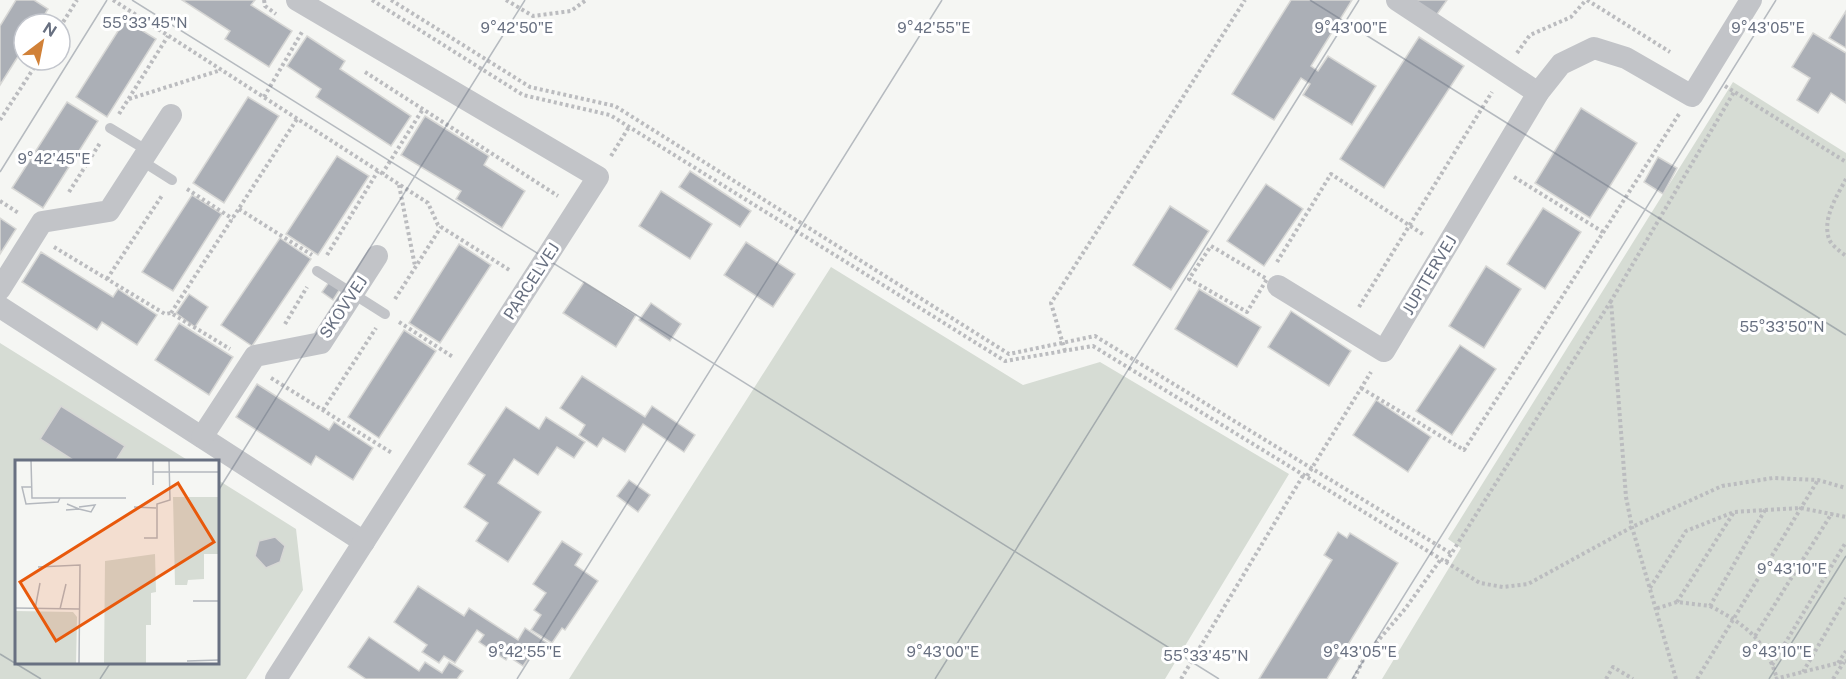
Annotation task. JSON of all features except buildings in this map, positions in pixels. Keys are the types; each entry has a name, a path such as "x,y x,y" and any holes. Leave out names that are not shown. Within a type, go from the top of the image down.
{"street":[{"path":"297,0 598,177"},
{"path":"1397,0 1538,93"},
{"path":"1692,96 1750,0"},
{"name":"JUPITERVEJ","path":"1384,351 1538,93 1561,64 1594,48 1626,58 1692,96"},
{"path":"0,289 42,222 110,211 171,115"},
{"name":"PARCELVEJ","path":"276,679 598,177"},
{"name":"SKOVVEJ","path":"251,362 255,356 321,343 377,256"},
{"path":"1273,283 1384,351"},
{"path":"0,307 364,542"},
{"path":"202,437 251,362"}],"lane":[{"path":"110,128 172,180"},
{"path":"317,271 385,314"}],"path":[{"path":"113,0 428,203 441,227 530,283"},
{"path":"264,0 265,6 284,19"},
{"path":"372,0 524,94 610,115 1005,361 1093,346 1480,583 1503,587 1528,584 1632,527 1722,486 1773,478 1818,480 1846,488"},
{"path":"391,0 530,87 615,106 1009,354 1095,336 1452,554"},
{"path":"506,0 533,16 571,11 586,0"},
{"path":"1065,351 1051,303 1245,0"},
{"path":"1346,328 1505,71 1530,35 1571,17 1586,0"},
{"path":"264,97 303,31 293,25"},
{"path":"128,99 221,70"},
{"path":"363,70 578,209"},
{"path":"0,120 31,72"},
{"path":"1446,562 1611,301 1734,92"},
{"path":"1361,388 1464,450 1692,96"},
{"path":"382,174 423,109"},
{"path":"34,234 165,315 171,313 297,119"},
{"path":"598,177 629,127"},
{"path":"1495,166 1603,232"},
{"path":"1273,283 1211,246 1189,279 1247,312 1273,283 1331,174 1446,248"},
{"path":"1846,179 1831,209 1827,225 1829,241 1846,256"},
{"path":"107,279 172,180 233,219"},
{"path":"399,184 415,267"},
{"path":"239,209 314,256"},
{"path":"1611,301 1626,497 1632,527 1676,679"},
{"path":"171,313 413,466"},
{"path":"385,314 474,370"},
{"path":"1181,679 1305,475 1312,468 1384,351"},
{"path":"1697,679 1818,480"},
{"path":"1650,589 1686,531 1734,512 1802,508 1846,517"},
{"path":"1710,606 1765,510"},
{"path":"1677,602 1734,512"},
{"path":"1755,636 1832,513"},
{"path":"1772,665 1846,542"},
{"path":"1354,679 1365,656 1405,609 1441,559"},
{"path":"1803,672 1846,598"},
{"path":"1655,609 1677,602 1710,606 1734,618 1755,636 1767,652 1776,679 1845,661"},
{"path":"1838,663 1846,651"},
{"path":"1833,679 1845,661"},
{"path":"1606,679 1613,667 1633,679"}],"shaded area":[{"path":"1733,82 1846,153 1846,679 1382,679 1461,548 1448,539"},
{"path":"831,267 1023,385 1100,362 1289,474 1165,679 569,679"},
{"path":"0,343 187,460 15,460 15,664 219,664 219,481 296,529 303,590 246,679 0,679"}]}
